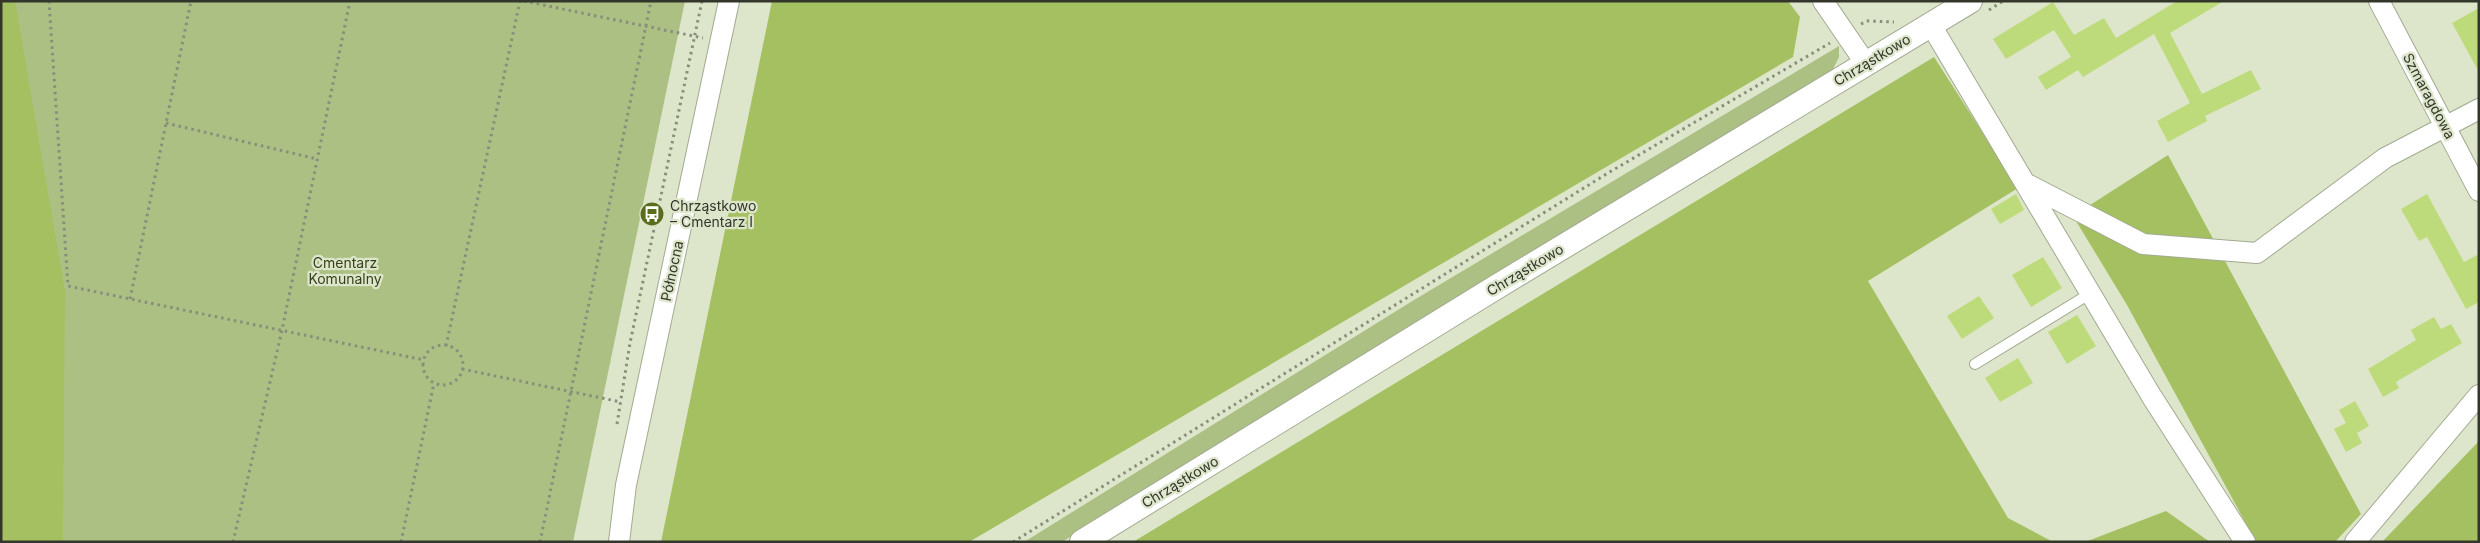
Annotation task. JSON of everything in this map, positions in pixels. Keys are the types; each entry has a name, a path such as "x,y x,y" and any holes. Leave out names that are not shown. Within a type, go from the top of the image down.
{"street":[{"name":"Północna","path":"619,542 626,485 729,1"},
{"path":"1823,1 1866,64"},
{"name":"Chrząstkowo","path":"1082,542 1498,286 1970,1"},
{"name":"Szmaragdowa","path":"2378,1 2479,192"},
{"path":"1931,25 2152,397 2245,542"},
{"path":"2024,182 2143,244 2257,253 2385,158 2479,109"},
{"path":"2355,542 2479,395"}],"lane":[{"path":"1975,364 2091,294"}],"path":[{"path":"49,1 68,286 424,360"},
{"path":"130,299 192,1"},
{"path":"233,542 282,330 350,1"},
{"path":"446,346 520,1"},
{"path":"524,1 646,28 721,41"},
{"path":"540,542 651,1"},
{"path":"616,430 630,343 702,1"},
{"path":"1014,542 1608,173 1866,21 1899,22"},
{"path":"166,123 317,159"},
{"path":"446,346 459,354 462,369 452,383 434,383 425,373 424,360 435,347 446,346"},
{"path":"462,369 602,398"},
{"path":"401,542 434,383"}],"green space":[{"path":"1,1 15,1 65,291 63,542 1,542"},
{"name":"Cmentarz Komunalny","path":"5,1 685,1 573,542 43,542"},
{"path":"772,1 1788,1 1800,17 1793,57 969,542 661,542"},
{"path":"1839,46 1839,57 1832,71 1276,408 1062,542 1024,542 1414,300"},
{"path":"1934,57 2018,188 1868,281 2008,518 2053,542 1133,542"},
{"path":"2168,155 2361,514 2335,542 2256,542 2127,305 2073,216"},
{"path":"2479,441 2479,542 2382,542"},
{"path":"2166,511 2210,542 2085,542"}],"building":[{"path":"2177,1 2224,1 2170,33 2202,94 2251,70 2261,89 2205,116 2207,121 2168,142 2157,121 2190,103 2154,34 2083,77 2078,70 2046,90 2038,77 2071,57 2054,30 2006,59 1993,39 2053,2 2074,35 2104,18 2116,38"},
{"path":"2479,8 2479,72 2452,23"},
{"path":"2016,194 2024,210 2000,224 1991,209"},
{"path":"2427,194 2464,262 2479,254 2479,302 2466,309 2427,237 2419,241 2401,209"},
{"path":"2043,257 2062,288 2031,307 2012,275"},
{"path":"1979,296 1994,318 1962,339 1947,316"},
{"path":"2077,315 2096,346 2067,364 2048,332"},
{"path":"2434,317 2441,329 2451,324 2462,343 2396,382 2399,388 2383,397 2368,369 2416,340 2411,330"},
{"path":"2018,358 2033,383 2000,402 1985,378"},
{"path":"2355,401 2369,426 2357,433 2362,443 2346,452 2334,429 2346,423 2339,410"}],"place":[{"name":"Chrząstkowo – Cmentarz I","path":"652,214"}]}
